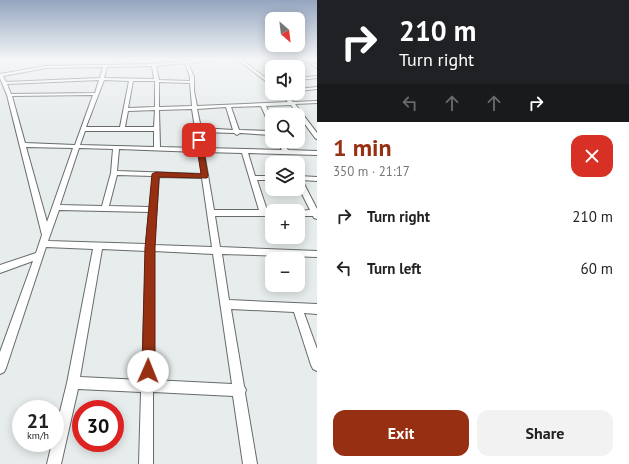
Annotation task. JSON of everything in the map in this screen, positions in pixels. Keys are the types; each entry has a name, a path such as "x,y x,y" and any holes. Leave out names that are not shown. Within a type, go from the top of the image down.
{"street":[{"path":"46,235 9,95 4,83 61,81"},
{"path":"0,368 38,256 101,81"},
{"path":"122,129 127,110 131,81"},
{"path":"157,81 157,149"},
{"path":"168,81 191,82 216,251 240,390 250,464"},
{"path":"305,83 315,88"},
{"path":"305,89 315,88"},
{"path":"9,95 96,94"},
{"path":"289,100 317,137"},
{"path":"127,110 158,110 317,102"},
{"path":"263,104 265,108"},
{"path":"228,106 237,133"},
{"path":"83,129 157,130"},
{"path":"198,130 237,133 265,133"},
{"path":"22,145 317,153"},
{"path":"105,209 114,173 116,148"},
{"path":"284,148 286,153"},
{"path":"244,151 265,206"},
{"path":"114,173 205,176"},
{"path":"146,464 150,248 156,174"},
{"path":"254,178 265,178"},
{"path":"305,178 317,179"},
{"path":"305,192 316,215"},
{"path":"56,207 153,210"},
{"path":"210,213 265,213"},
{"path":"305,214 316,215"},
{"path":"43,244 317,254"},
{"path":"54,464 73,383 98,246"},
{"path":"0,269 38,256"},
{"path":"226,304 317,309"},
{"path":"297,308 317,365"},
{"path":"73,383 240,390"}],"route":[{"path":"148,371 150,248 156,174 205,176 199,140"}]}
